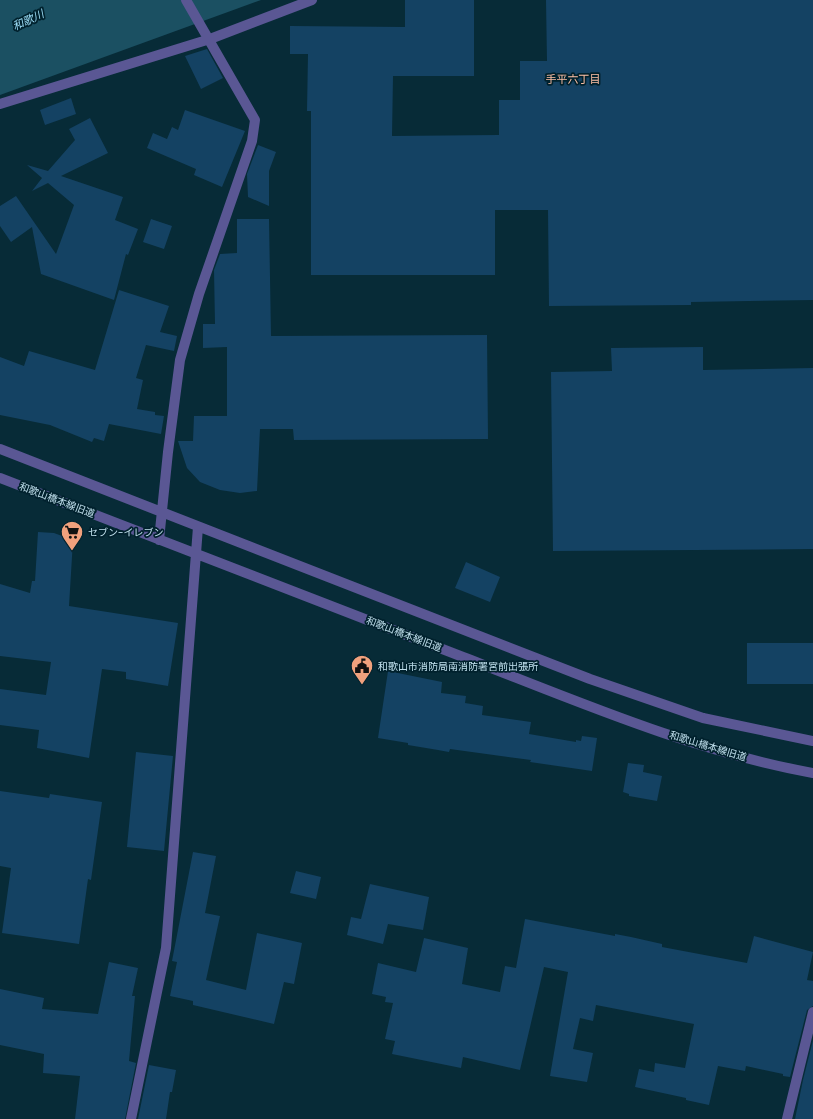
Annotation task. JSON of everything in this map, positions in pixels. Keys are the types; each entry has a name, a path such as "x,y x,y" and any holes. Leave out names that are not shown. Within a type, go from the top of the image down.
{"street":[{"path":"159,540 180,360 199,294 252,141 255,120 186,0"},
{"path":"0,104 210,40 312,0"},
{"path":"0,449 590,679 703,718 813,741"},
{"name":"和歌山橋本線旧道","path":"0,478 575,700 696,745 773,766 813,773"},
{"path":"131,1119 166,948 198,527"},
{"path":"786,1119 813,1012"}],"water":[{"name":"和歌川","path":"0,0 261,0 0,95"}],"building":[{"path":"405,0 474,0 474,76 393,76 392,136 499,135 499,100 520,100 520,61 547,61 546,0 813,0 813,300 691,302 691,305 549,306 548,210 495,210 495,275 311,275 311,111 307,111 308,54 290,54 290,26 405,27"},
{"path":"207,49 223,78 201,89 185,56"},
{"path":"71,98 76,114 45,125 40,110"},
{"path":"185,110 245,131 222,187 194,175 196,169 147,148 153,133 167,139 172,127 178,130"},
{"path":"90,118 108,153 61,176 123,197 115,220 138,229 128,255 126,254 114,300 41,274 32,227 11,242 0,226 0,206 16,196 56,254 74,205 48,183 32,191 42,178 27,165 48,171 75,140 69,129"},
{"path":"258,145 276,152 269,171 269,206 248,197 247,174"},
{"path":"151,219 172,226 164,249 143,242"},
{"path":"237,219 269,219 271,336 487,335 488,439 294,440 293,429 260,429 257,491 240,493 220,490 200,482 187,468 178,441 193,441 194,416 227,416 227,347 203,348 203,324 215,324 214,270 220,254 237,253"},
{"path":"119,290 169,306 160,332 177,336 174,351 146,345 136,378 143,380 137,409 155,412 155,415 164,416 161,434 109,424 104,441 94,438 92,442 50,425 0,415 0,357 24,366 29,351 95,370"},
{"path":"703,347 703,370 813,368 813,549 553,551 551,372 612,371 611,348"},
{"path":"38,532 54,533 73,540 69,606 178,623 168,686 126,679 126,672 102,669 89,758 37,748 39,730 0,725 0,689 46,695 51,662 0,656 0,584 30,593 32,581 35,581"},
{"path":"466,562 500,577 490,602 455,588"},
{"path":"747,643 813,643 813,684 747,684"},
{"path":"388,671 442,682 441,693 466,696 465,703 483,706 482,715 531,722 529,734 576,742 576,740 581,741 582,736 597,738 592,771 530,762 531,760 450,749 449,752 378,738"},
{"path":"136,752 173,756 164,851 127,847"},
{"path":"628,763 644,765 643,772 662,776 657,801 629,796 629,794 623,792"},
{"path":"0,791 49,798 50,794 102,802 91,880 88,879 79,944 2,933 11,868 0,866"},
{"path":"193,852 216,856 205,913 220,916 206,980 246,990 257,933 302,943 294,984 284,982 274,1024 193,1005 193,1001 170,996 177,962 172,961"},
{"path":"296,871 321,877 316,899 290,893"},
{"path":"370,884 429,897 423,930 388,924 383,944 347,935 351,917 361,919"},
{"path":"525,919 615,936 615,934 631,937 662,944 662,947 747,963 754,936 813,952 807,980 813,981 813,1006 807,1010 790,1077 783,1076 783,1074 746,1066 745,1071 718,1066 709,1105 686,1100 686,1098 635,1087 639,1069 654,1072 655,1063 685,1068 694,1024 596,1005 593,1021 580,1018 573,1049 593,1053 587,1082 550,1076 568,972 544,967 520,1070 463,1057 461,1068 392,1054 395,1041 385,1039 393,1003 385,1002 386,997 372,994 378,963 416,972 424,938 468,948 462,984 500,992 505,966 516,968"},
{"path":"109,962 138,968 132,996 135,996 129,1061 136,1063 125,1119 75,1119 80,1076 43,1073 44,1054 0,1045 0,989 44,998 42,1009 98,1014"},
{"path":"813,1040 813,1119 795,1119 803,1080"},
{"path":"149,1065 176,1070 172,1092 170,1092 166,1119 138,1119"}],"place":[{"name":"セブン-イレブン","path":"72,552"},
{"name":"和歌山市消防局南消防署宮前出張所","path":"362,686"}],"district":[{"name":"手平六丁目","path":"573,79"}]}
